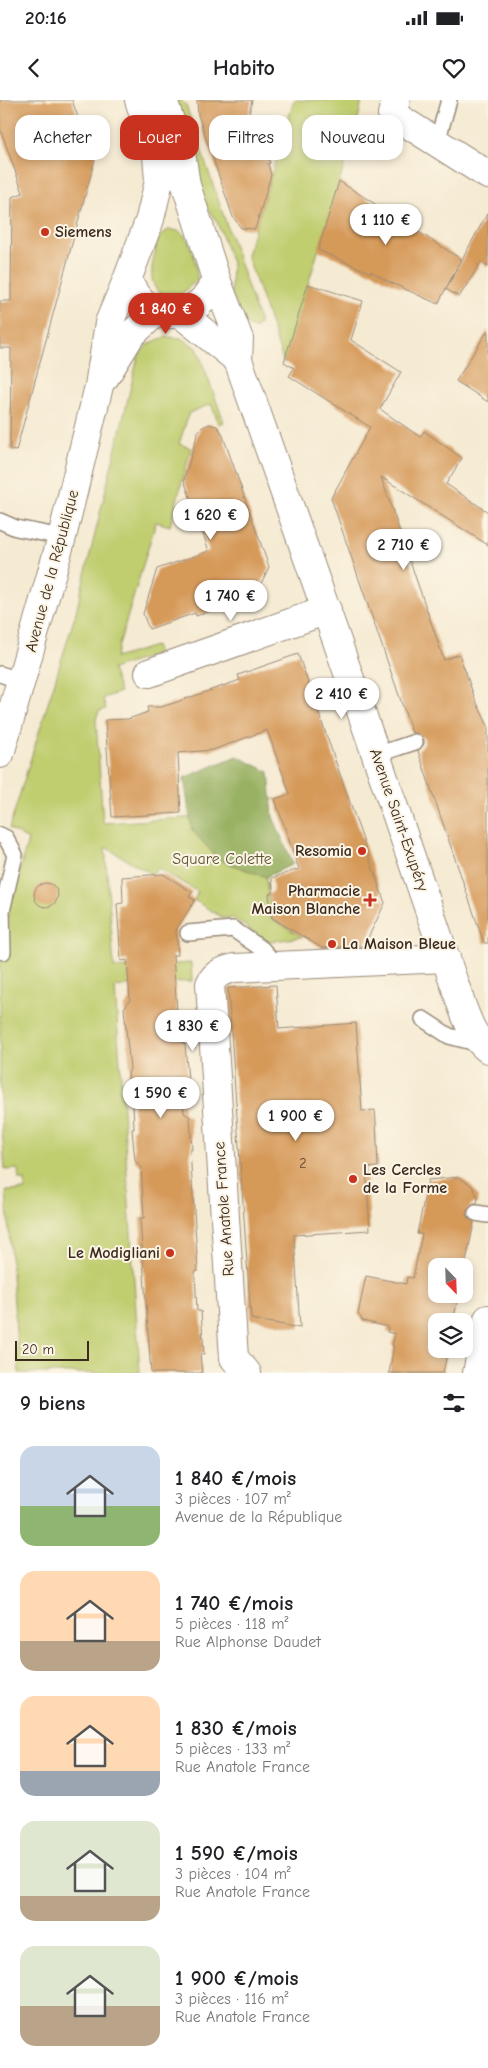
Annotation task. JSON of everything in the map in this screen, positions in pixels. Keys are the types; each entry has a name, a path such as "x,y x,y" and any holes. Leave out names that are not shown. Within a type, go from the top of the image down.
{"street":[{"path":"139,100 157,156 159,181 150,219 127,280 149,308 168,312 238,360"},
{"path":"163,100 181,152 186,185 216,279 202,301 168,312"},
{"path":"394,107 437,142 488,175"},
{"path":"150,219 165,211 178,212 196,218"},
{"name":"Avenue Saint-Exupéry","path":"216,279 239,340 238,360 446,958 470,1026 485,1047"},
{"name":"Avenue de la République","path":"0,754 11,677 62,537 99,386 108,323 127,280"},
{"name":"Avenue de la République","path":"99,386 131,334 168,312"},
{"path":"149,673 326,610"},
{"name":"Rue Anatole France","path":"248,1373 234,1358 210,984 213,976 234,968 446,958"},
{"path":"477,1373 488,1319"}],"lane":[{"path":"437,142 449,100"},
{"path":"0,521 16,528 62,537"},
{"path":"376,755 415,742"},
{"path":"0,835 6,838 15,855 2,911 3,952"},
{"path":"188,933 233,929 262,949 277,966"},
{"path":"423,1020 449,1036 485,1047"}],"green space":[{"path":"172,100 181,100 186,105 189,115 176,115"},
{"path":"294,100 362,100 359,115 302,115 302,160 346,160 284,363 247,255 276,160 292,160 292,115 289,115"},
{"path":"199,143 259,320 259,324 255,329 245,324 231,293 232,263 217,222 197,194 188,160 199,160"},
{"path":"168,230 178,231 183,234 192,250 195,262 197,280 180,295 167,295 159,291 154,285 152,276 152,267 159,237"},
{"name":"Square Colette","path":"166,337 181,338 197,348 224,422 219,424 211,404 189,413 179,444 191,448 170,526 156,522 115,658 155,646 158,654 112,669 120,692 103,698 106,709 99,711 96,719 103,823 219,816 275,799 257,805 271,918 302,937 268,942 233,918 223,918 194,900 198,892 158,868 154,873 150,873 105,847 114,968 191,963 192,981 115,987 140,1373 19,1373 6,1191 25,1190 25,1180 19,1180 18,1169 5,1170 0,1099 0,952 8,913 28,840 9,829 75,616 138,357 149,344"},
{"name":"Square Colette","path":"237,756 269,772 273,817 293,864 266,877 219,860 192,830 184,778"}],"building":[{"path":"0,100 72,100 77,115 15,115 15,160 95,160 16,451 10,450 11,348 0,348 0,301 11,301 12,197 23,193 0,128"},
{"path":"197,100 252,100 249,115 209,115 209,147 198,115"},
{"path":"213,160 269,160 270,163 268,164 271,175 255,229 241,228 233,217"},
{"path":"339,181 461,259 438,304 385,280 371,271 371,273 318,250"},
{"path":"488,212 488,267 481,262 459,297 446,289"},
{"path":"308,284 363,301 351,340 401,372 380,409 420,437 424,431 462,458 446,484 488,512 488,545 381,477 444,660 459,654 475,699 488,726 488,943 484,943 418,751 424,744 424,739 417,733 412,733 331,498 370,427 289,376 294,368 284,362"},
{"path":"488,330 488,402 456,381"},
{"path":"209,424 217,426 222,433 269,567 257,592 196,616 195,613 149,629 143,614 157,569 209,551 184,480 198,432"},
{"path":"298,654 385,903 364,946 322,948 272,918 269,894 273,892 272,878 299,869 275,799 290,794 267,730 213,750 178,753 181,813 112,817 105,720 128,719 148,712 147,707 161,707 240,680 238,675"},
{"path":"163,874 192,892 189,897 195,900 176,930 178,955 173,955 177,1012 181,1012 188,1080 182,1081 184,1113 190,1117 192,1150 190,1150 198,1271 195,1272 197,1311 201,1311 204,1354 200,1354 202,1373 151,1373 140,1218 144,1218 141,1166 135,1161 132,1129 134,1129 133,1104 128,1074 130,1069 124,1008 130,1000 127,960 121,961 117,904 123,903 122,877"},
{"path":"46,883 55,886 58,895 55,904 46,907 37,904 34,895 37,886"},
{"path":"276,985 279,1029 356,1023 362,1111 375,1110 376,1122 378,1167 366,1168 370,1230 294,1235 300,1328 251,1319 228,988"},
{"path":"459,1177 472,1186 478,1197 477,1204 472,1204 467,1211 467,1217 474,1222 467,1258 428,1258 428,1303 457,1303 455,1313 428,1313 428,1358 446,1358 443,1373 389,1373 395,1334 387,1332 388,1327 363,1321 358,1314 366,1276 406,1284 407,1277 413,1278 422,1234 417,1234 428,1180"}],"place":[{"name":"Siemens","path":"45,232"},
{"name":"Resomia","path":"362,851"},
{"name":"Pharmacie Maison Blanche","path":"370,900"},
{"name":"La Maison Bleue","path":"332,944"},
{"name":"Les Cercles de la Forme","path":"353,1179"},
{"name":"Le Modigliani","path":"170,1253"}]}
